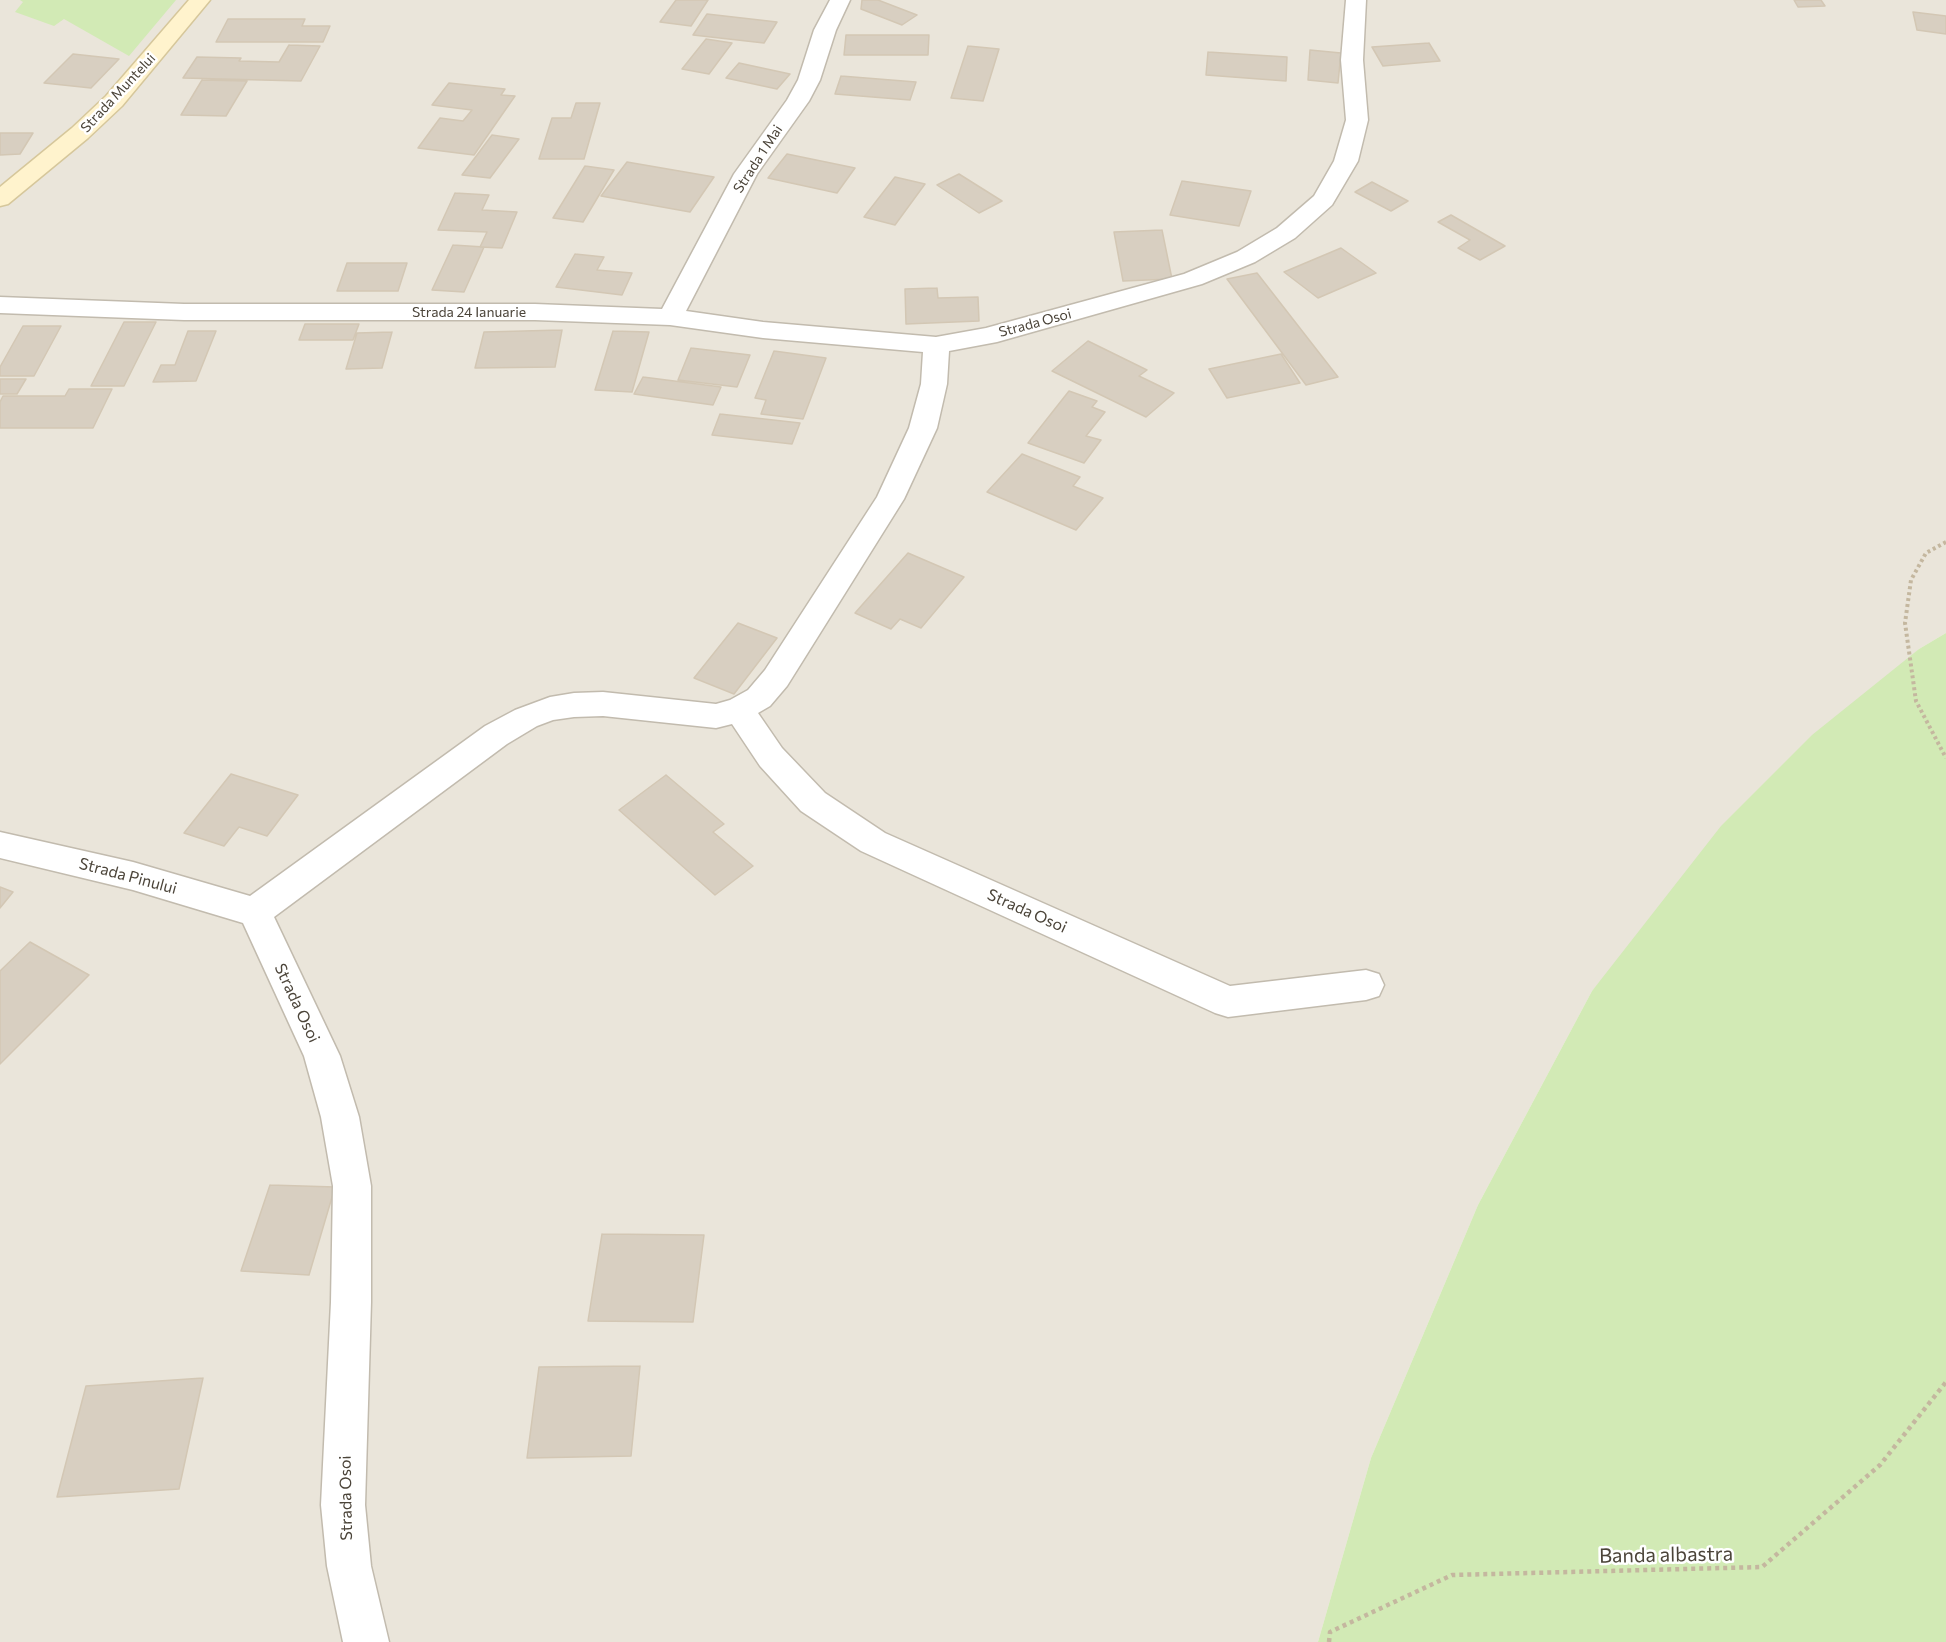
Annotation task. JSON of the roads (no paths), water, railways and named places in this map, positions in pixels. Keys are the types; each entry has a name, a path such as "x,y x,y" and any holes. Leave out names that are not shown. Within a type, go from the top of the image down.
{"street":[{"name":"Strada Muntelui","path":"0,200 80,133 114,101 200,0"},
{"name":"Strada 1 Mai","path":"670,316 746,174 798,101 809,80 825,30 840,0"},
{"name":"Strada Osoi","path":"936,345 987,336 1193,279 1246,257 1286,233 1324,200 1346,161 1357,120 1352,60 1356,0"},
{"name":"Strada 24 Ianuarie","path":"0,305 184,312 535,312 670,316 763,330 936,345"},
{"path":"255,912 496,735 526,718 550,709 603,704 716,716 740,710 759,698 776,678 890,499 923,428 934,384 936,345"},
{"name":"Strada Osoi","path":"740,710 771,757 813,802 873,842 1228,1002 1366,985"},
{"name":"Strada Pinului","path":"0,845 133,876 255,912"},
{"name":"Strada Osoi","path":"255,912 322,1056 340,1117 352,1186 351,1302 343,1505 349,1566 366,1642"}]}
